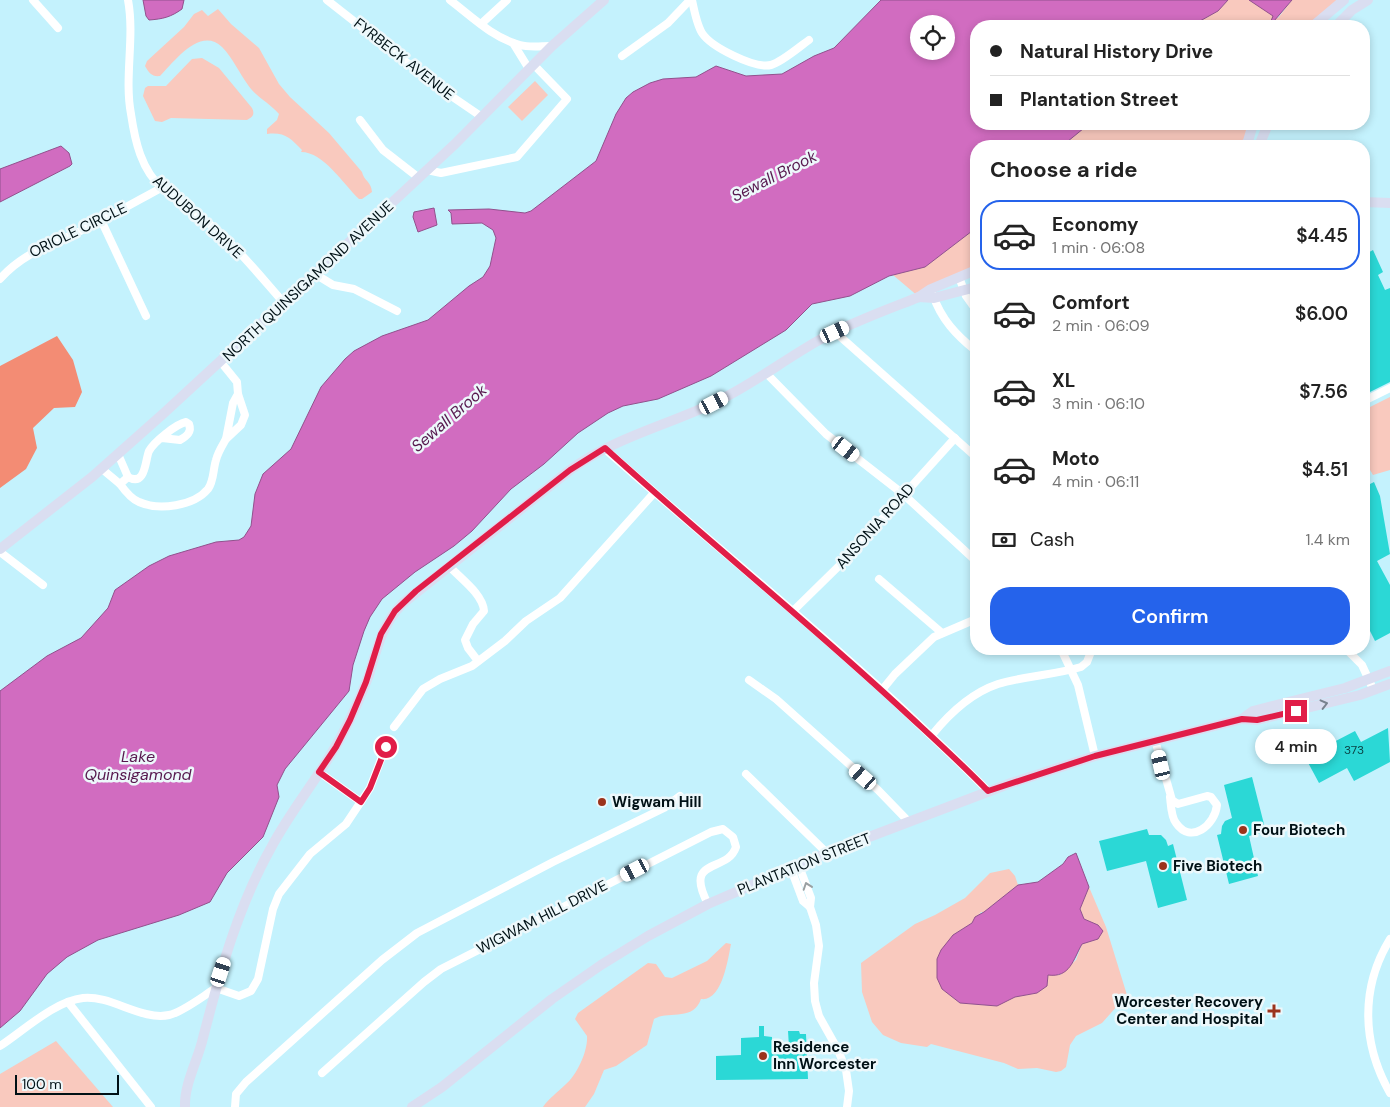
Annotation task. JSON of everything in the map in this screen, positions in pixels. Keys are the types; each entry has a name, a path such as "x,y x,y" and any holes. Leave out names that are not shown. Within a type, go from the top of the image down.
{"main road":[{"name":"NORTH QUINSIGAMOND AVENUE","path":"0,551 102,469 284,303 427,170 552,46 604,0"},
{"path":"1320,20 1344,0"},
{"path":"1342,20 1352,10 1368,0"},
{"path":"1370,202 1390,203"},
{"path":"932,293 970,272"},
{"path":"184,1106 230,940 252,884 273,843 341,738 366,682 381,634 390,618 409,598 570,470 605,448 632,435 714,403 767,374 835,332 919,297 932,293 970,288"},
{"name":"PLANTATION STREET","path":"1242,719 1253,711 1345,688 1390,672"},
{"name":"PLANTATION STREET","path":"412,1107 442,1087 552,999 601,965 648,936 708,904 826,853 988,791 1095,756 1242,719 1257,720 1360,695 1390,684"}],"street":[{"path":"32,0 58,28"},
{"name":"AUDUBON DRIVE","path":"128,0 131,20 130,112 140,155 148,172 162,188 222,235 284,303"},
{"name":"FYRBECK AVENUE","path":"328,0 438,87 482,117"},
{"path":"450,0 481,24 513,43 526,46 552,46"},
{"path":"481,24 507,0"},
{"path":"622,56 668,23 691,0 700,28 706,38 716,46 752,64 772,65 810,40"},
{"path":"427,170 441,173 518,157 567,99 531,66 513,43"},
{"path":"360,120 383,150 418,178"},
{"name":"ORIOLE CIRCLE","path":"0,279 14,264 26,256 162,188"},
{"path":"101,220 146,316"},
{"path":"315,274 333,285 354,289 397,310"},
{"path":"959,277 970,300"},
{"path":"932,293 952,331 970,346"},
{"path":"835,332 970,452"},
{"path":"220,361 237,382 238,394 244,413 244,418 237,430 226,439"},
{"path":"767,374 826,434 903,494 970,555"},
{"path":"1370,398 1390,388"},
{"path":"102,469 120,484 131,497 145,504 172,506 194,499 207,490 211,484 218,454 226,439 233,403 238,394"},
{"path":"128,477 136,479 143,474 148,452 162,438"},
{"name":"ANSONIA ROAD","path":"794,611 846,559 955,438"},
{"path":"605,448 654,493 794,611 932,735 988,791"},
{"path":"118,454 128,477"},
{"path":"120,484 128,477"},
{"path":"394,728 423,689 440,679 468,668 505,641 526,621 554,603 654,493"},
{"path":"0,551 43,584"},
{"path":"449,566 474,592 484,608 484,611 473,624 465,640 468,648 478,661"},
{"path":"879,579 942,633"},
{"path":"882,690 927,643 942,633 970,621"},
{"path":"1064,655 1072,670 1082,698 1095,756"},
{"path":"932,735 952,712 975,696 998,684 1072,670 1081,667 1087,662 1090,655"},
{"path":"1352,655 1362,666 1373,689"},
{"path":"749,680 776,699 878,790 909,822"},
{"path":"1155,740 1176,823 1185,831 1192,833 1202,830 1214,816 1217,805 1211,797 1207,796 1178,804 1170,797"},
{"path":"0,1046 42,1017 68,1002 83,998 97,999 146,1013 169,1015 216,988 239,996 249,992 258,978 273,909 279,894 306,858 340,831 361,802 370,788 388,741"},
{"path":"319,772 361,802"},
{"path":"746,774 826,853"},
{"path":"234,1107 236,1094 246,1082 386,957 417,933 544,866 664,808 680,796"},
{"name":"WIGWAM HILL DRIVE","path":"322,1073 424,982 441,970 702,836 724,830 734,840 736,847 729,857 706,870 702,875 701,890 708,904"},
{"path":"795,867 803,901 810,907 818,939 814,983 815,1001 819,1016 838,1050 846,1070 849,1091 848,1107"},
{"path":"1390,939 1376,965 1370,985 1367,1011 1371,1048 1376,1064 1390,1093"},
{"path":"68,1002 152,1107"}],"shaded area":[{"path":"1228,0 1249,0 1278,18 1292,0 1344,0 1320,20 1202,20 1218,11"},
{"path":"218,9 231,24 259,48 279,84 290,97 329,133 362,172 372,192 359,199 333,170 318,157 301,152 302,150 294,142 283,135 267,134 267,129 277,120 279,114 251,89 226,51 214,42 196,43 188,48 160,76 149,73 145,66 147,61 184,27 194,14 202,10 208,16"},
{"path":"202,58 219,68 252,108 252,116 247,120 171,118 162,122 155,121 143,96 145,88 148,86 166,86 192,59"},
{"path":"535,81 548,95 522,121 508,107"},
{"path":"1082,130 1251,130 1246,140 1069,140"},
{"path":"970,233 970,273 919,297 893,275 925,267"},
{"path":"57,336 73,360 82,392 75,407 54,408 33,428 37,448 26,469 0,488 0,366"},
{"path":"1390,397 1390,470 1373,475 1370,470 1370,407"},
{"path":"1009,869 1015,876 1018,885 984,912 981,912 972,923 953,935 942,989 960,1003 996,1006 1015,997 1037,993 1047,986 1048,975 1060,975 1076,960 1082,944 1098,939 1098,925 1084,919 1080,909 1089,887 1106,927 1127,995 1102,1023 1076,1036 1070,1045 1066,1067 1061,1071 1056,1072 1037,1068 1018,1069 1004,1063 931,1044 927,1047 901,1043 883,1035 872,1022 862,992 861,963 915,924 965,898 990,873"},
{"path":"726,943 731,944 728,959 723,978 714,994 708,998 701,999 692,1011 660,1016 654,1019 647,1045 616,1066 604,1070 594,1094 585,1107 543,1107 569,1081 584,1055 587,1036 575,1019 578,1013 648,963 656,964 665,977 672,978 707,961"},
{"path":"56,1041 113,1107 0,1107 0,1074"}],"water":[{"path":"143,0 184,0 182,9 174,14 149,20 146,16"},
{"name":"Lake Quinsigamond","path":"881,0 1228,0 1218,11 1202,20 970,20 970,130 1082,130 1069,140 970,140 970,233 925,267 889,276 850,296 812,304 786,330 711,376 658,399 623,406 608,413 578,433 544,464 511,489 472,531 454,546 415,572 382,599 370,617 364,631 353,665 349,691 285,769 277,785 279,797 263,837 227,873 210,902 179,915 98,940 67,957 47,974 20,1011 0,1028 0,691 47,656 81,638 108,608 115,590 149,566 169,556 216,542 239,540 244,537 251,526 255,494 263,474 291,449 321,387 345,359 354,351 382,336 428,320 469,286 483,277 490,266 496,238 493,230 482,223 452,224 451,213 448,210 489,209 525,213 531,211 596,161 616,114 626,98 650,83 663,79 696,77 716,66 746,76 782,74 814,56 834,48"},
{"path":"1249,0 1292,0 1275,20 1271,20 1273,16"},
{"path":"61,146 69,153 72,164 70,166 0,202 0,169"},
{"path":"434,208 437,225 418,232 413,217 414,212"},
{"path":"1076,853 1089,887 1080,909 1084,919 1098,925 1103,931 1098,939 1082,944 1070,967 1061,974 1048,975 1047,986 1037,993 1015,997 997,1006 960,1003 942,989 937,978 937,959 941,950 953,935 972,923 975,917 1018,885 1038,882 1063,864 1068,857"}],"building":[{"path":"1373,250 1383,272 1378,275 1385,290 1390,288 1390,382 1370,392 1370,252"},
{"path":"1374,482 1380,496 1390,554 1377,561 1390,585 1390,633 1375,641 1370,631 1370,484"},
{"path":"1388,728 1390,762 1354,781 1347,768 1319,783 1305,757 1355,731 1361,742"},
{"name":"Four Biotech","path":"1252,777 1266,832 1249,836 1258,876 1229,884 1217,835 1221,834 1225,821 1232,818 1224,785"},
{"name":"Five Biotech","path":"1147,829 1149,835 1161,835 1166,840 1168,846 1173,844 1187,900 1158,908 1146,861 1107,871 1099,841"},
{"name":"Residence Inn Worcester","path":"759,1026 764,1026 764,1036 772,1037 772,1047 789,1047 788,1031 799,1031 800,1034 806,1034 808,1079 716,1080 716,1056 741,1055 741,1038 759,1037"}],"place":[{"name":"Wigwam Hill","path":"602,802"},
{"name":"Four Biotech","path":"1243,830"},
{"name":"Five Biotech","path":"1163,866"},
{"name":"Worcester Recovery Center and Hospital","path":"1274,1011"},
{"name":"Residence Inn Worcester","path":"763,1056"}],"route":[{"path":"386,747 370,788 361,802 319,772 336,747 355,710 381,634 395,611 427,582 570,470 605,448 698,532 833,645 932,735 988,791 1095,756 1186,732 1242,719 1257,720 1296,711"}],"water label":[{"name":"Sewall Brook","path":"774,176"},
{"name":"Sewall Brook","path":"449,418"}]}
